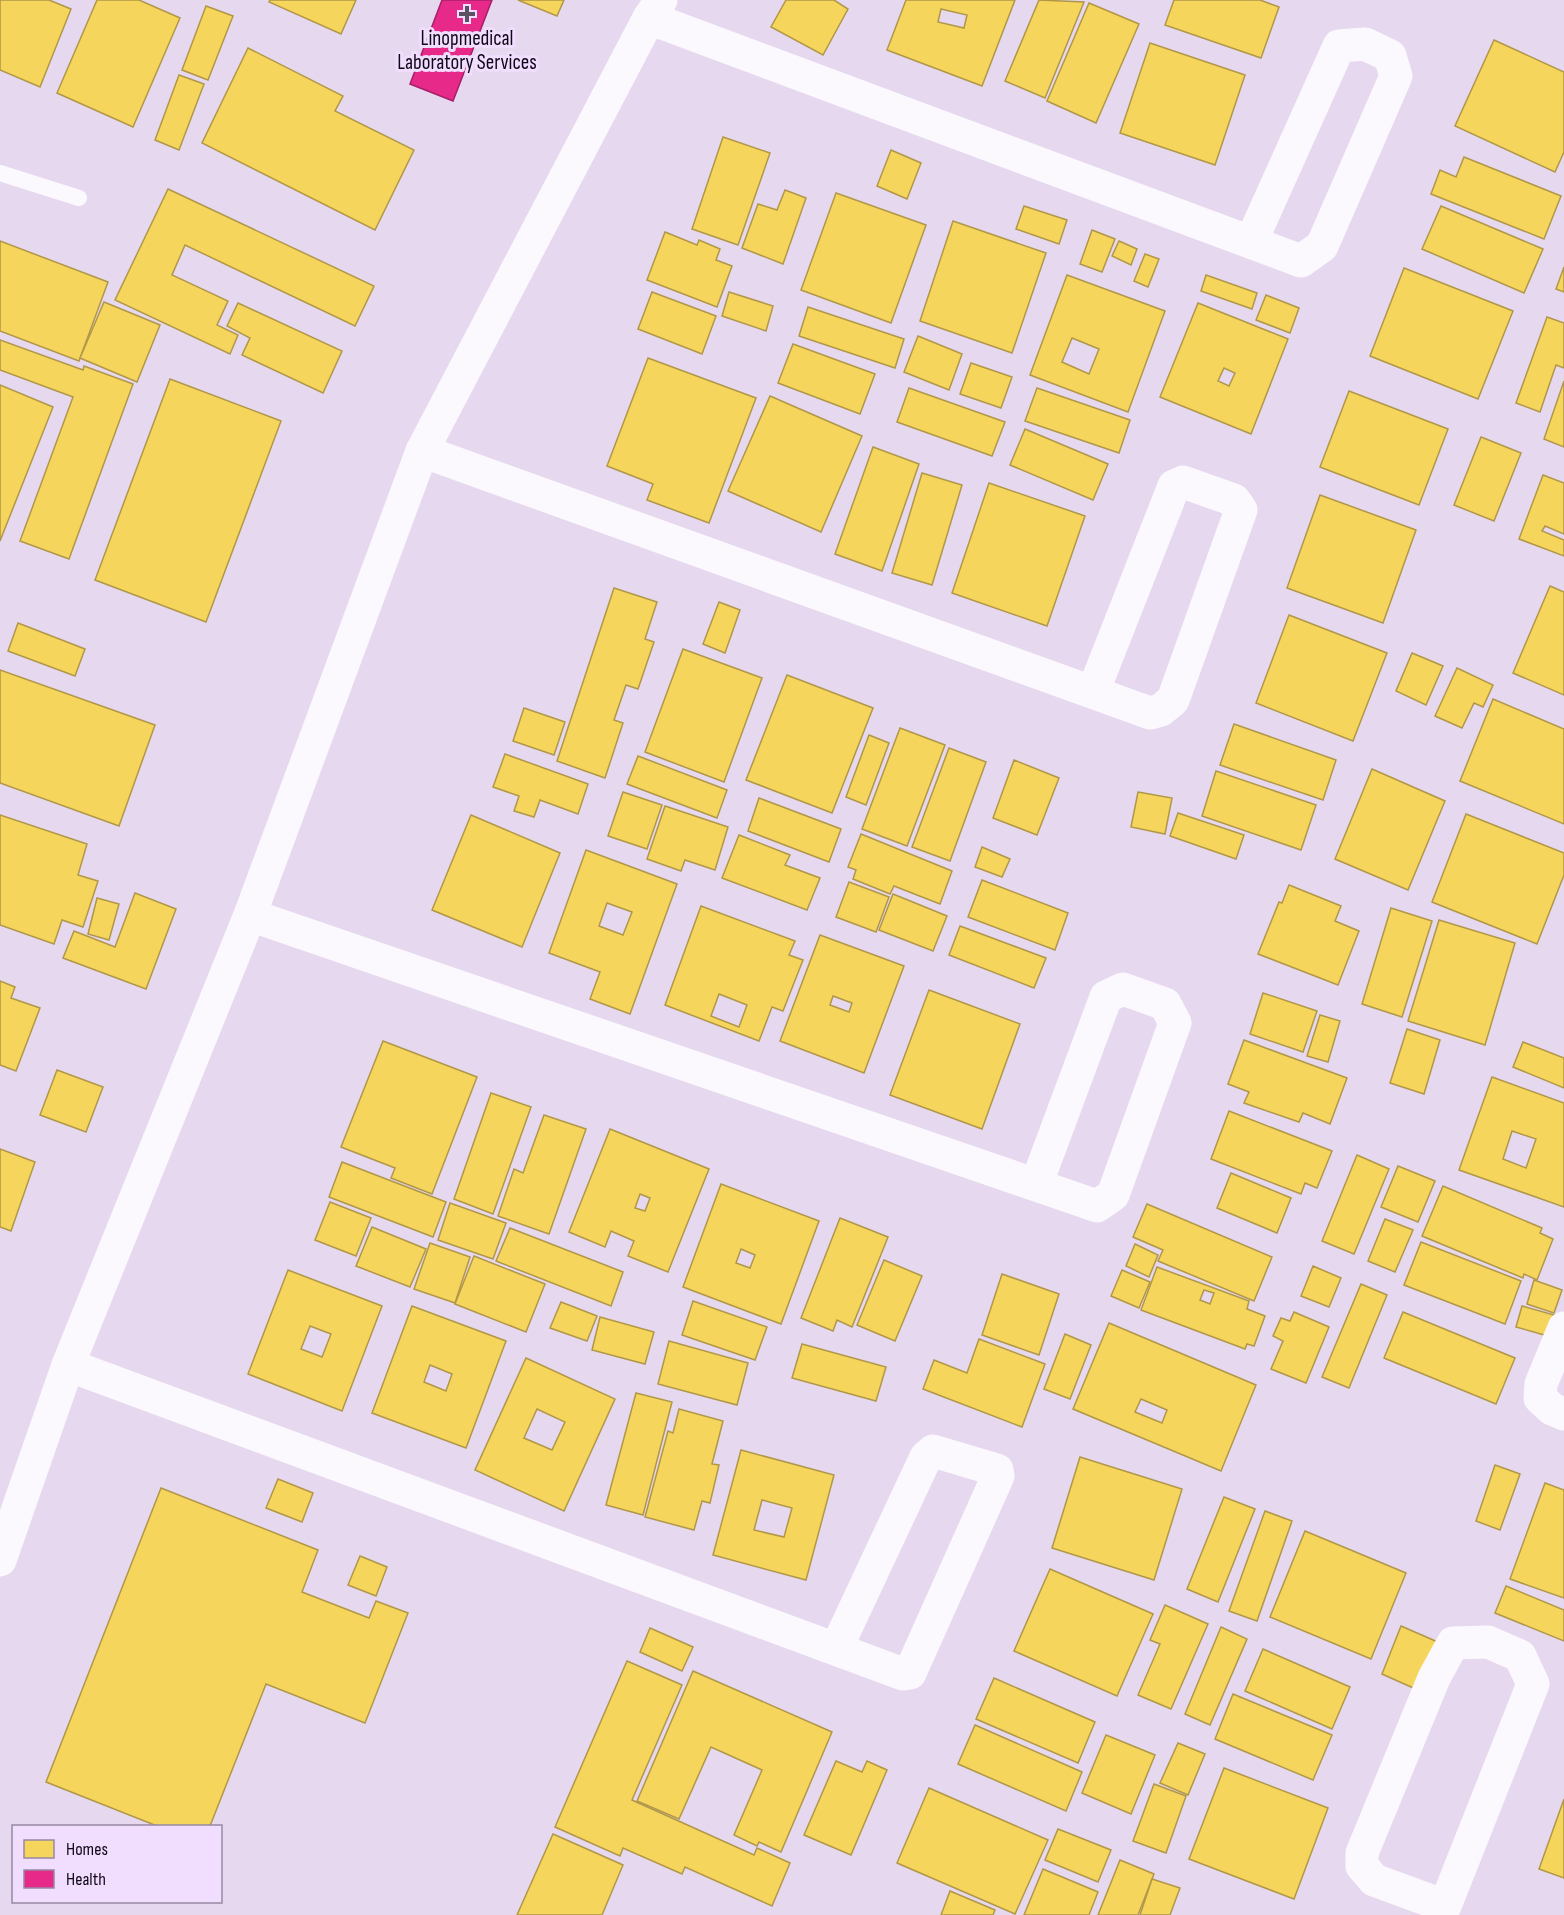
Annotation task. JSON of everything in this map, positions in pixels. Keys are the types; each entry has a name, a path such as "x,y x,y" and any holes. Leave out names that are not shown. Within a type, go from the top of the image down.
{"street":[{"path":"0,1560 68,1365 250,915 422,451 655,9 1251,242 1301,261 1322,246 1396,76 1390,56 1365,44 1339,46 1251,242"},
{"path":"422,451 1150,713 1161,710 1173,700 1241,510 1234,500 1183,482 1174,486 1093,692"},
{"path":"250,915 1097,1206 1113,1195 1175,1023 1165,1004 1123,989 1106,997 1036,1185"},
{"path":"1564,1328 1541,1384 1540,1398 1552,1409 1564,1414"},
{"path":"68,1365 903,1674 910,1673 998,1476 997,1470 933,1452 926,1457 836,1649"},
{"path":"1488,1642 1520,1656 1533,1684 1457,1911 1374,1880 1362,1866 1362,1853 1434,1678 1453,1643 1488,1642"}],"lane":[{"path":"0,173 79,198"}],"building: Homes":[{"path":"0,0 49,0 71,9 40,87 0,70"},
{"path":"97,0 139,0 180,18 133,127 57,93"},
{"path":"270,0 356,0 341,34 269,2"},
{"path":"518,0 564,0 557,16"},
{"path":"786,0 834,0 848,9 823,55 771,27"},
{"path":"906,0 1015,0 982,86 887,50","holes":["941,9 967,15 964,28 938,22"]},
{"path":"1039,0 1084,2 1045,98 1005,81"},
{"path":"1174,0 1260,0 1279,7 1261,58 1165,25"},
{"path":"1089,3 1139,24 1096,123 1047,101"},
{"path":"206,6 233,16 208,80 182,70"},
{"path":"1494,40 1564,72 1564,152 1555,172 1455,126"},
{"path":"1150,43 1245,75 1215,165 1120,133"},
{"path":"248,48 343,96 335,111 414,150 375,230 202,143"},
{"path":"179,75 204,84 179,150 155,140"},
{"path":"723,137 770,153 738,245 692,229"},
{"path":"891,150 921,163 907,199 877,186"},
{"path":"1464,157 1561,196 1544,239 1431,194 1440,170 1456,177"},
{"path":"168,189 374,286 355,326 185,245 172,275 228,301 217,325 238,335 230,354 115,300"},
{"path":"785,190 806,198 783,264 742,248 758,204 777,210"},
{"path":"836,193 926,225 891,323 801,290"},
{"path":"1024,206 1067,220 1059,244 1016,229"},
{"path":"1441,206 1543,249 1524,293 1422,249"},
{"path":"953,221 1046,253 1012,353 920,321"},
{"path":"1092,230 1115,239 1102,272 1080,264"},
{"path":"665,232 697,245 699,240 720,249 716,260 732,266 717,307 647,280"},
{"path":"0,241 108,282 79,361 0,331"},
{"path":"1119,241 1137,249 1131,265 1112,256"},
{"path":"1145,254 1159,259 1148,287 1134,281"},
{"path":"1564,267 1564,292 1556,289"},
{"path":"1404,268 1513,311 1478,399 1370,356"},
{"path":"1067,275 1165,311 1128,412 1030,375","holes":["1072,338 1099,349 1089,374 1062,362"]},
{"path":"1206,275 1257,293 1252,309 1201,291"},
{"path":"652,292 716,316 702,354 638,329"},
{"path":"729,292 773,306 766,331 722,316"},
{"path":"1266,295 1299,308 1290,333 1256,320"},
{"path":"104,302 160,325 137,382 80,358"},
{"path":"238,303 342,351 323,393 242,355 250,338 227,326"},
{"path":"1198,303 1288,339 1251,434 1160,397","holes":["1224,368 1235,373 1229,386 1218,381"]},
{"path":"808,307 904,339 895,368 799,336"},
{"path":"1547,317 1564,323 1564,368 1556,365 1540,412 1516,403"},
{"path":"918,336 962,354 949,390 904,372"},
{"path":"0,340 83,370 84,366 133,384 69,559 20,541 73,397 0,370"},
{"path":"793,344 875,374 860,414 778,383"},
{"path":"648,358 756,398 709,523 647,500 653,484 607,466"},
{"path":"971,363 1012,377 1001,408 960,394"},
{"path":"170,379 281,421 206,622 95,580"},
{"path":"1564,381 1564,447 1544,439"},
{"path":"0,385 53,407 0,541"},
{"path":"909,388 1005,422 992,456 897,422"},
{"path":"1037,388 1130,420 1119,453 1025,421"},
{"path":"1349,391 1448,429 1419,505 1320,467"},
{"path":"770,396 862,436 821,532 728,491"},
{"path":"1025,429 1108,464 1093,500 1010,465"},
{"path":"1481,437 1521,453 1494,521 1454,505"},
{"path":"873,447 919,464 882,571 835,554"},
{"path":"922,473 962,485 932,585 892,573"},
{"path":"1543,475 1564,483 1564,534 1545,526 1542,531 1564,540 1564,556 1519,539"},
{"path":"989,483 1085,516 1047,626 952,593"},
{"path":"1320,495 1416,530 1383,623 1287,588"},
{"path":"1550,586 1564,592 1564,695 1513,673"},
{"path":"614,588 657,602 645,639 654,642 638,689 626,685 614,720 623,723 605,778 557,761"},
{"path":"719,602 740,610 725,653 703,644"},
{"path":"1289,615 1387,653 1353,741 1256,703"},
{"path":"18,623 85,649 75,676 8,651"},
{"path":"683,649 762,678 724,782 645,752"},
{"path":"1412,653 1443,666 1426,705 1396,691"},
{"path":"1457,668 1493,685 1483,707 1474,703 1462,728 1435,716"},
{"path":"0,670 155,725 119,826 0,783"},
{"path":"787,675 873,708 832,813 746,780"},
{"path":"1493,699 1564,729 1564,824 1460,781"},
{"path":"524,708 565,722 554,755 513,741"},
{"path":"1234,724 1336,760 1323,800 1220,765"},
{"path":"900,728 945,745 907,846 862,829"},
{"path":"869,735 889,743 866,805 846,797"},
{"path":"949,748 986,762 950,861 912,847"},
{"path":"505,754 588,784 578,814 540,800 534,817 514,811 519,796 493,787"},
{"path":"638,756 727,790 717,818 627,784"},
{"path":"1014,760 1059,778 1037,835 993,818"},
{"path":"1372,769 1445,801 1408,890 1335,859"},
{"path":"1216,771 1316,805 1301,850 1202,816"},
{"path":"623,792 662,805 647,849 608,836"},
{"path":"1138,792 1172,798 1165,834 1131,827"},
{"path":"759,798 841,829 829,862 748,831"},
{"path":"665,806 728,827 715,870 685,860 681,871 647,859"},
{"path":"1178,813 1244,835 1236,859 1170,836"},
{"path":"1466,814 1564,853 1564,875 1537,944 1432,902"},
{"path":"0,815 87,844 78,875 98,881 83,927 62,920 54,944 0,925"},
{"path":"471,815 560,853 522,947 432,910"},
{"path":"861,834 952,871 940,904 894,886 890,894 853,879 856,870 848,867"},
{"path":"739,835 790,855 785,865 820,878 807,910 722,878"},
{"path":"982,847 1010,859 1002,877 975,867"},
{"path":"586,850 677,884 630,1014 590,999 600,972 549,953","holes":["607,903 632,912 623,935 599,926"]},
{"path":"982,880 1068,913 1055,950 968,917"},
{"path":"849,882 889,897 876,932 836,917"},
{"path":"1289,885 1341,906 1335,921 1359,931 1338,985 1258,954 1279,902 1282,903"},
{"path":"135,893 176,909 146,989 63,958 74,931 115,947"},
{"path":"893,894 947,916 933,951 879,930"},
{"path":"97,898 119,904 109,940 88,934"},
{"path":"701,906 795,941 789,955 803,960 783,1011 772,1007 759,1041 665,1005","holes":["719,994 747,1005 739,1027 711,1016"]},
{"path":"1391,908 1432,921 1402,1017 1362,1004"},
{"path":"1439,920 1515,943 1485,1045 1408,1021"},
{"path":"960,926 1046,958 1034,988 949,955"},
{"path":"820,935 904,966 864,1073 780,1041","holes":["833,996 852,1003 849,1012 830,1005"]},
{"path":"0,981 15,987 11,998 40,1008 16,1071 0,1065"},
{"path":"929,990 1020,1024 982,1129 890,1095"},
{"path":"1263,993 1317,1011 1303,1052 1250,1034"},
{"path":"1320,1015 1340,1021 1328,1062 1307,1056"},
{"path":"1407,1029 1440,1040 1424,1094 1390,1083"},
{"path":"1244,1040 1347,1078 1330,1124 1303,1113 1299,1122 1244,1103 1249,1092 1228,1084"},
{"path":"383,1041 477,1077 432,1194 391,1178 395,1168 341,1147"},
{"path":"1523,1042 1564,1058 1564,1088 1513,1067"},
{"path":"57,1070 103,1087 86,1132 40,1115"},
{"path":"1492,1077 1564,1103 1564,1207 1459,1170","holes":["1512,1131 1536,1139 1526,1168 1503,1159"]},
{"path":"491,1093 531,1107 493,1214 454,1199"},
{"path":"1229,1111 1332,1151 1317,1188 1305,1183 1301,1194 1211,1159"},
{"path":"544,1115 586,1129 549,1234 498,1216 514,1169 523,1173"},
{"path":"610,1129 709,1169 668,1272 628,1256 634,1241 611,1231 605,1247 569,1232","holes":["640,1194 650,1198 645,1211 635,1208"]},
{"path":"0,1149 35,1162 11,1231 0,1227"},
{"path":"1357,1155 1389,1169 1354,1254 1322,1241"},
{"path":"342,1162 446,1202 433,1237 329,1197"},
{"path":"1398,1166 1435,1181 1418,1222 1381,1207"},
{"path":"1231,1173 1291,1198 1277,1233 1217,1208"},
{"path":"721,1184 819,1221 781,1324 683,1287","holes":["741,1249 755,1255 750,1268 736,1263"]},
{"path":"1443,1186 1542,1228 1540,1233 1553,1239 1537,1280 1524,1274 1523,1278 1422,1236"},
{"path":"330,1202 371,1218 356,1256 315,1240"},
{"path":"450,1203 506,1223 493,1259 438,1240"},
{"path":"1147,1204 1272,1257 1254,1301 1158,1261 1163,1250 1133,1237"},
{"path":"840,1218 888,1237 852,1327 837,1320 833,1331 801,1318"},
{"path":"1385,1219 1413,1230 1395,1272 1368,1261"},
{"path":"372,1227 426,1249 410,1287 356,1266"},
{"path":"510,1228 623,1272 611,1306 496,1261"},
{"path":"1421,1242 1521,1281 1505,1324 1404,1285"},
{"path":"430,1243 470,1257 455,1303 414,1289"},
{"path":"1135,1244 1158,1255 1149,1277 1126,1266"},
{"path":"474,1256 545,1284 526,1332 455,1304"},
{"path":"884,1260 922,1276 895,1341 857,1325"},
{"path":"1313,1266 1341,1278 1329,1307 1301,1296"},
{"path":"1157,1267 1249,1301 1247,1309 1265,1316 1254,1346 1247,1344 1245,1349 1141,1310","holes":["1204,1290 1214,1293 1210,1304 1200,1300"]},
{"path":"288,1270 382,1306 342,1411 248,1374","holes":["310,1326 331,1334 322,1357 301,1349"]},
{"path":"1122,1270 1150,1282 1139,1308 1111,1296"},
{"path":"1002,1274 1059,1294 1039,1355 982,1335"},
{"path":"1534,1280 1562,1290 1554,1313 1527,1304"},
{"path":"1361,1284 1387,1295 1349,1388 1322,1377"},
{"path":"693,1301 767,1327 755,1360 682,1335"},
{"path":"561,1302 597,1316 587,1341 550,1328"},
{"path":"412,1306 506,1341 466,1448 372,1413","holes":["430,1365 452,1374 446,1391 424,1382"]},
{"path":"1522,1306 1561,1317 1555,1338 1516,1327"},
{"path":"1294,1312 1329,1327 1306,1383 1271,1369 1283,1341 1273,1336 1281,1318 1290,1321"},
{"path":"1403,1312 1515,1358 1496,1404 1384,1358"},
{"path":"600,1317 654,1332 645,1364 592,1350"},
{"path":"1109,1323 1256,1385 1221,1471 1073,1409","holes":["1141,1399 1167,1410 1162,1423 1135,1412"]},
{"path":"1065,1334 1091,1345 1070,1399 1044,1389"},
{"path":"979,1339 1045,1364 1022,1427 923,1389 934,1360 967,1373"},
{"path":"669,1341 748,1363 737,1405 658,1384"},
{"path":"802,1344 886,1367 876,1401 792,1378"},
{"path":"526,1358 615,1399 564,1511 475,1470","holes":["537,1409 565,1422 552,1450 524,1438"]},
{"path":"636,1393 672,1402 643,1515 606,1505"},
{"path":"679,1409 723,1421 712,1464 719,1465 710,1503 702,1501 694,1530 645,1517 668,1431 673,1433"},
{"path":"741,1450 834,1475 806,1580 713,1555","holes":["762,1500 792,1508 784,1537 754,1530"]},
{"path":"1080,1457 1182,1489 1154,1580 1052,1548"},
{"path":"1495,1465 1520,1474 1500,1530 1476,1521"},
{"path":"278,1479 313,1493 302,1522 266,1508"},
{"path":"1545,1483 1564,1490 1564,1598 1510,1579"},
{"path":"161,1488 318,1550 302,1592 369,1618 376,1601 408,1613 365,1723 266,1684 210,1825 154,1825 46,1782"},
{"path":"1224,1497 1255,1509 1218,1602 1187,1589"},
{"path":"1265,1511 1292,1521 1257,1621 1229,1611"},
{"path":"1305,1531 1406,1573 1371,1659 1270,1617"},
{"path":"360,1556 387,1567 376,1596 348,1585"},
{"path":"1050,1569 1153,1614 1117,1696 1014,1651"},
{"path":"1506,1586 1564,1610 1564,1641 1495,1613"},
{"path":"1165,1605 1208,1624 1171,1709 1138,1695 1160,1644 1150,1640"},
{"path":"1401,1626 1440,1643 1420,1691 1382,1674"},
{"path":"1221,1627 1247,1639 1210,1725 1185,1714"},
{"path":"650,1628 693,1647 682,1671 640,1652"},
{"path":"1263,1649 1350,1687 1332,1729 1245,1691"},
{"path":"627,1661 682,1685 632,1800 754,1855 757,1848 790,1863 772,1906 685,1867 682,1874 623,1848 620,1856 555,1827"},
{"path":"693,1671 832,1732 781,1852 759,1842 757,1846 734,1835 762,1770 711,1747 679,1819 637,1801"},
{"path":"994,1678 1095,1722 1078,1763 976,1719"},
{"path":"1233,1694 1332,1735 1313,1780 1215,1739"},
{"path":"975,1725 1082,1772 1066,1811 958,1764"},
{"path":"1106,1735 1155,1755 1131,1814 1082,1793"},
{"path":"1178,1743 1205,1754 1188,1795 1160,1783"},
{"path":"836,1761 862,1772 867,1761 887,1770 851,1855 804,1835"},
{"path":"1224,1768 1328,1808 1294,1899 1189,1859"},
{"path":"1154,1784 1186,1796 1166,1853 1133,1841"},
{"path":"929,1788 1048,1840 1015,1914 897,1863"},
{"path":"1564,1799 1564,1878 1539,1869"},
{"path":"1058,1829 1111,1850 1098,1882 1045,1860"},
{"path":"553,1834 623,1865 602,1915 517,1915"},
{"path":"1120,1860 1154,1874 1138,1915 1098,1915"},
{"path":"1043,1869 1098,1892 1089,1915 1024,1915"},
{"path":"1152,1879 1180,1888 1170,1915 1140,1915"},
{"path":"950,1891 995,1910 993,1915 941,1915"}],"building: Health":[{"path":"442,0 492,0 453,101 410,84"}],"place":[{"name":"Linopmedical Laboratory Services","path":"467,14"}]}
